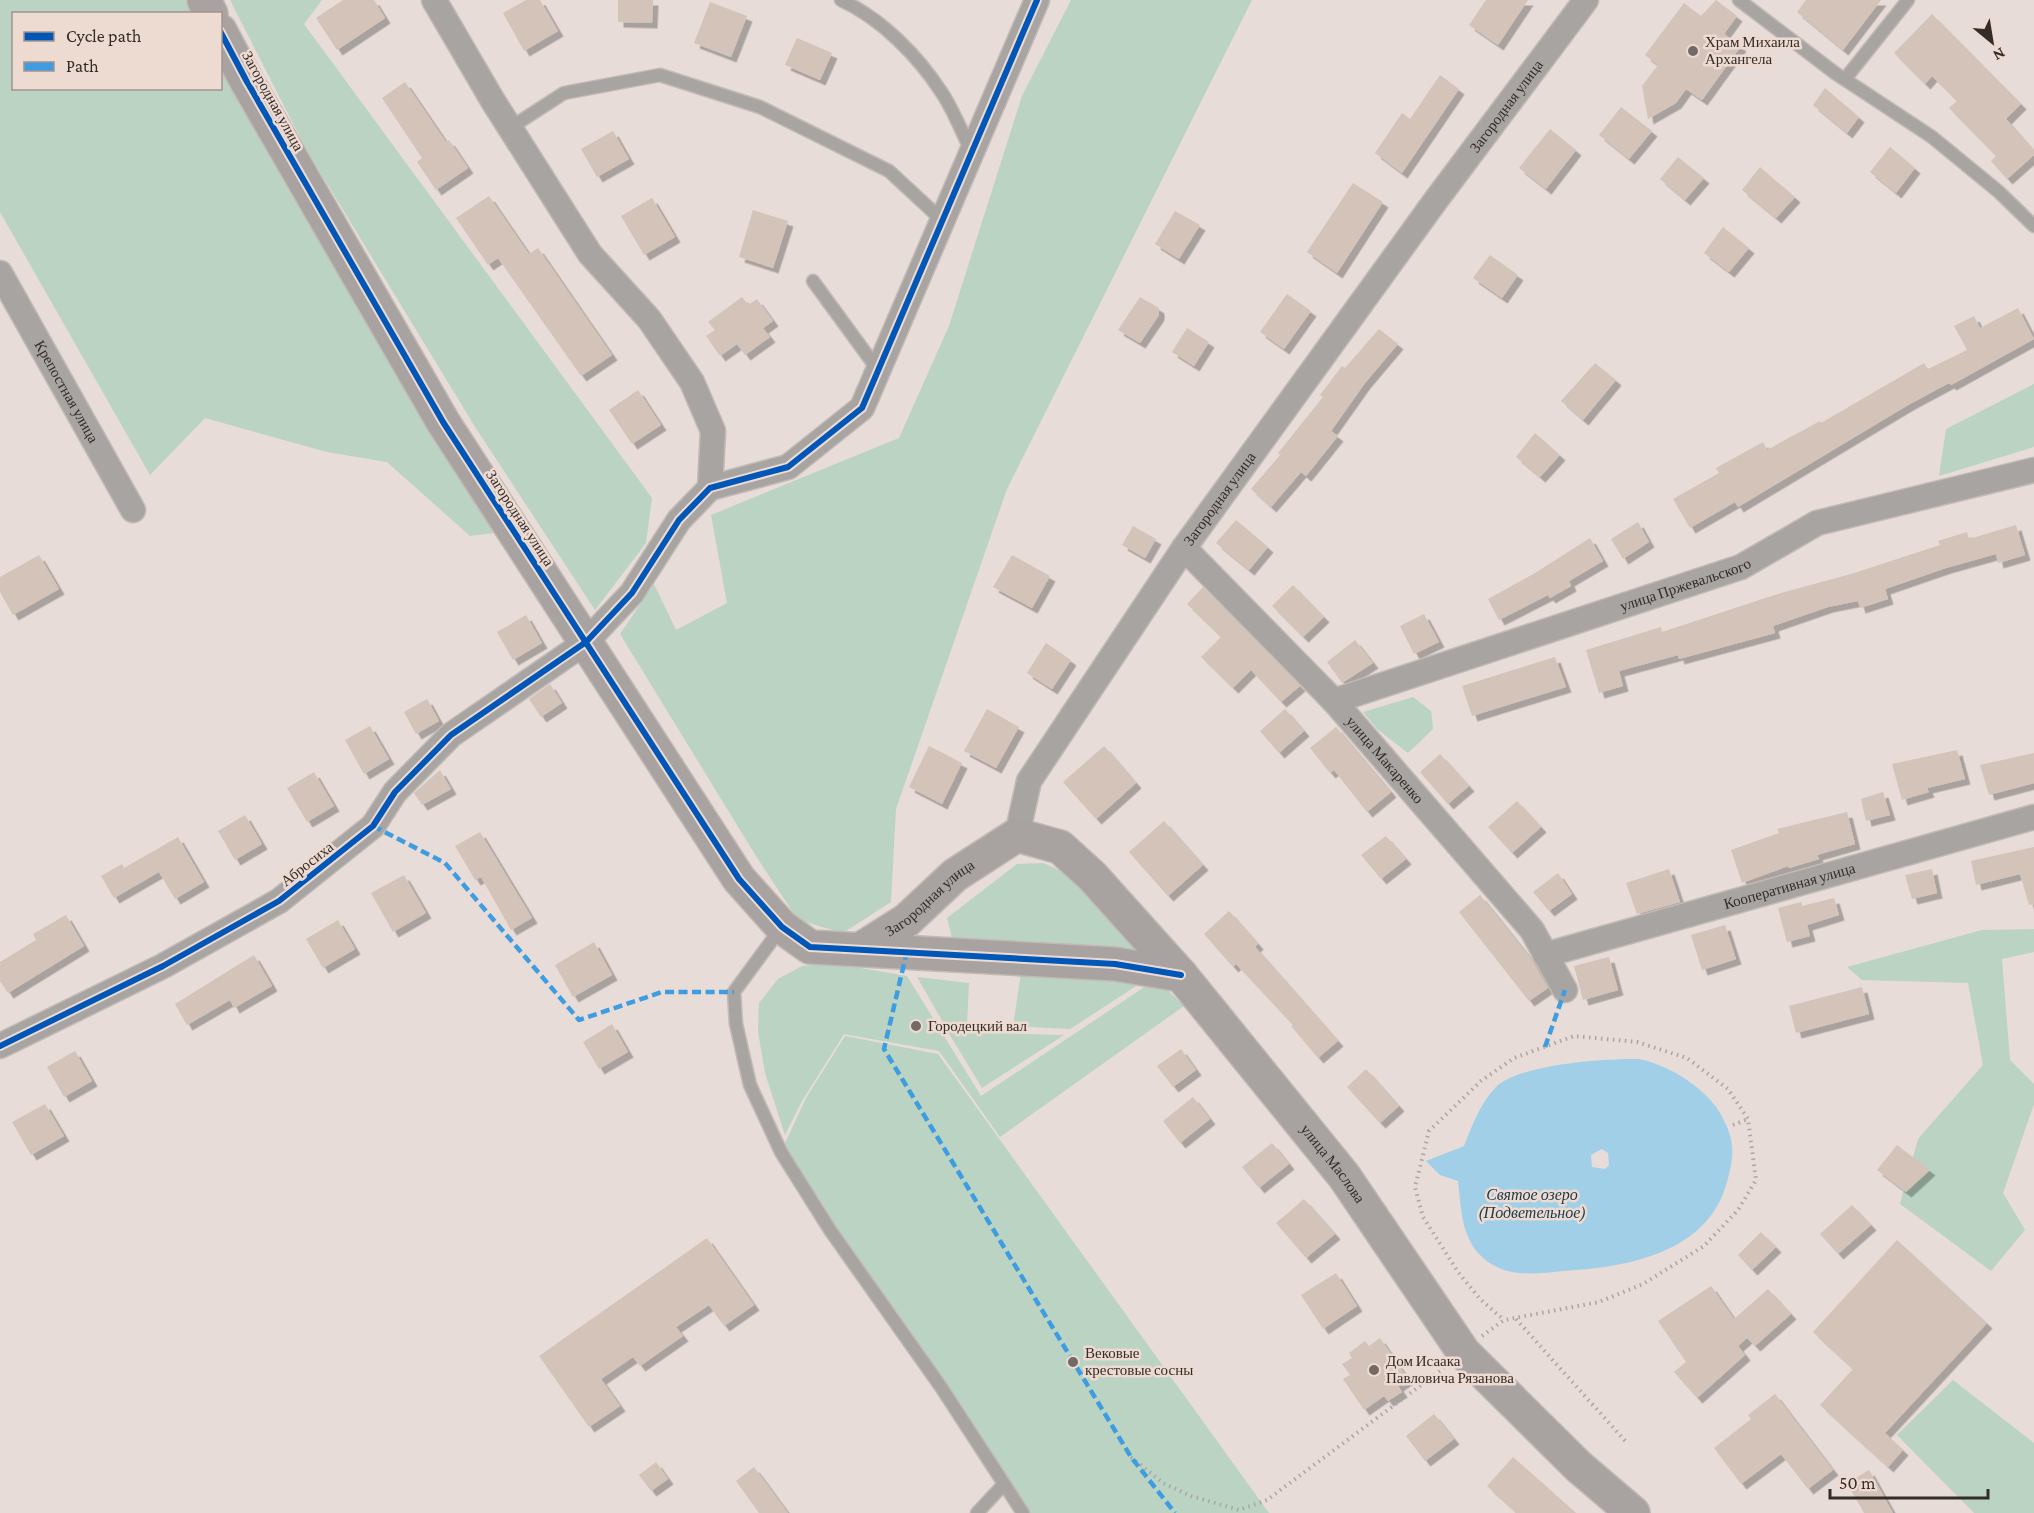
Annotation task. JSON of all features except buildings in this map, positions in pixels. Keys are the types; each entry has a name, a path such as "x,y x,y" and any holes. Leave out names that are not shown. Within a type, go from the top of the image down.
{"street":[{"path":"434,0 510,128 590,254 649,319 692,382 714,431 710,488 788,467 862,408 1037,0"},
{"name":"Загородная улица","path":"222,35 443,422 739,879 782,927 810,947 861,949 907,920 955,875 1017,834 1029,781 1184,548 1429,210 1586,0"},
{"name":"Крепостная улица","path":"0,273 133,510"},
{"name":"улица Пржевальского","path":"1334,701 1741,567 1817,523 2034,470"},
{"name":"Абросиха","path":"0,1046 164,966 279,900 373,826 395,792 451,735 586,642 632,593 680,520 710,488"},
{"name":"улица Макаренко","path":"1184,548 1334,701 1532,930 1564,990"},
{"name":"Кооперативная улица","path":"1545,955 2034,817"},
{"name":"улица Маслова","path":"1017,834 1060,847 1092,876 1180,975 1344,1176 1464,1353 1578,1466 1632,1513"},
{"path":"861,949 1115,964 1180,975"}],"lane":[{"path":"841,0 855,6 905,45 943,94 972,153"},
{"path":"1739,0 1845,79 1932,137 1999,192 2034,226"},
{"path":"1845,79 1908,0"},
{"path":"510,128 564,93 660,75 760,107 889,171 942,220"},
{"path":"813,281 878,370"},
{"path":"782,927 760,960 734,992 736,1024 750,1084 781,1152 830,1230 941,1387 1023,1513"},
{"path":"977,1513 1004,1484"}],"path":[{"path":"1131,1457 1163,1483 1191,1496 1239,1510 1267,1500 1464,1353 1504,1320 1599,1302 1643,1284 1704,1246 1738,1210 1756,1180 1748,1119 1728,1089 1687,1058 1637,1042 1574,1036 1514,1059 1481,1081 1429,1131 1415,1187 1424,1217 1458,1272 1479,1299 1504,1320"},
{"path":"1733,1125 1748,1119"},
{"path":"1515,1318 1627,1443"}],"green space":[{"path":"0,0 189,0 195,12 12,12 12,90 222,90 222,62 285,184 494,533 470,536 387,462 327,452 205,418 150,475 0,212"},
{"path":"230,0 322,0 304,24 652,498 646,543 595,610 477,430 306,149"},
{"path":"1071,0 1252,0 1007,489 896,809 891,902 843,933 798,920 756,856 620,634 654,584 676,630 727,603 711,515 899,438 949,326 1022,96"},
{"path":"2034,384 2034,447 1939,476 1946,429"},
{"path":"1413,697 1431,711 1433,729 1408,753 1377,729 1363,712"},
{"path":"1043,863 1078,878 1154,957 954,946 947,918 1017,864"},
{"path":"2034,929 2034,952 2002,959 2010,1060 2034,1084 2034,1104 2003,1193 2025,1230 1991,1271 1900,1204 1918,1139 1983,1065 1968,983 1862,980 1847,967 1982,930"},
{"path":"832,963 907,976 981,1096 1146,986 1158,981 1184,1006 1000,1137 939,1051 844,1034 802,1101 785,1135 765,1073 758,1031 759,1003 778,979 802,966"},
{"path":"1021,973 1144,981 1070,1029 1013,1026"},
{"path":"917,977 969,983 967,1024 944,1024"},
{"path":"948,1032 1064,1035 982,1088"},
{"path":"845,1036 938,1054 1269,1513 1023,1513 781,1152 806,1098"},
{"path":"1953,1380 2034,1443 2034,1513 1974,1513 1897,1435"}],"water":[{"name":"Святое озеро (Подветельное)","path":"1624,1059 1650,1062 1685,1078 1705,1094 1720,1113 1729,1131 1732,1154 1727,1182 1717,1206 1703,1225 1684,1240 1662,1252 1639,1260 1589,1269 1530,1274 1498,1268 1488,1262 1473,1246 1465,1229 1458,1181 1440,1175 1426,1161 1464,1146 1485,1101 1495,1088 1506,1080 1523,1073 1563,1064","holes":["1602,1149 1608,1153 1609,1165 1605,1169 1592,1167 1591,1155"]}],"marked path":[{"path":"373,826 445,863 579,1020 662,992 734,992"},
{"path":"907,951 884,1049 1131,1457 1175,1513"},
{"path":"1545,1047 1565,990"}],"cycle path":[{"path":"0,1046 163,966 279,901 373,826 395,792 451,735 586,642 632,593 679,520 710,488 788,467 862,408 1037,0"},
{"path":"222,35 443,422 739,879 782,927 810,947 1115,964 1181,975"}],"place":[{"name":"Храм Михаила Архангела","path":"1693,51"},
{"name":"Городецкий вал","path":"916,1026"},
{"name":"Вековые крестовые сосны","path":"1073,1362"},
{"name":"Дом Исаака Павловича Рязанова","path":"1374,1370"}]}
